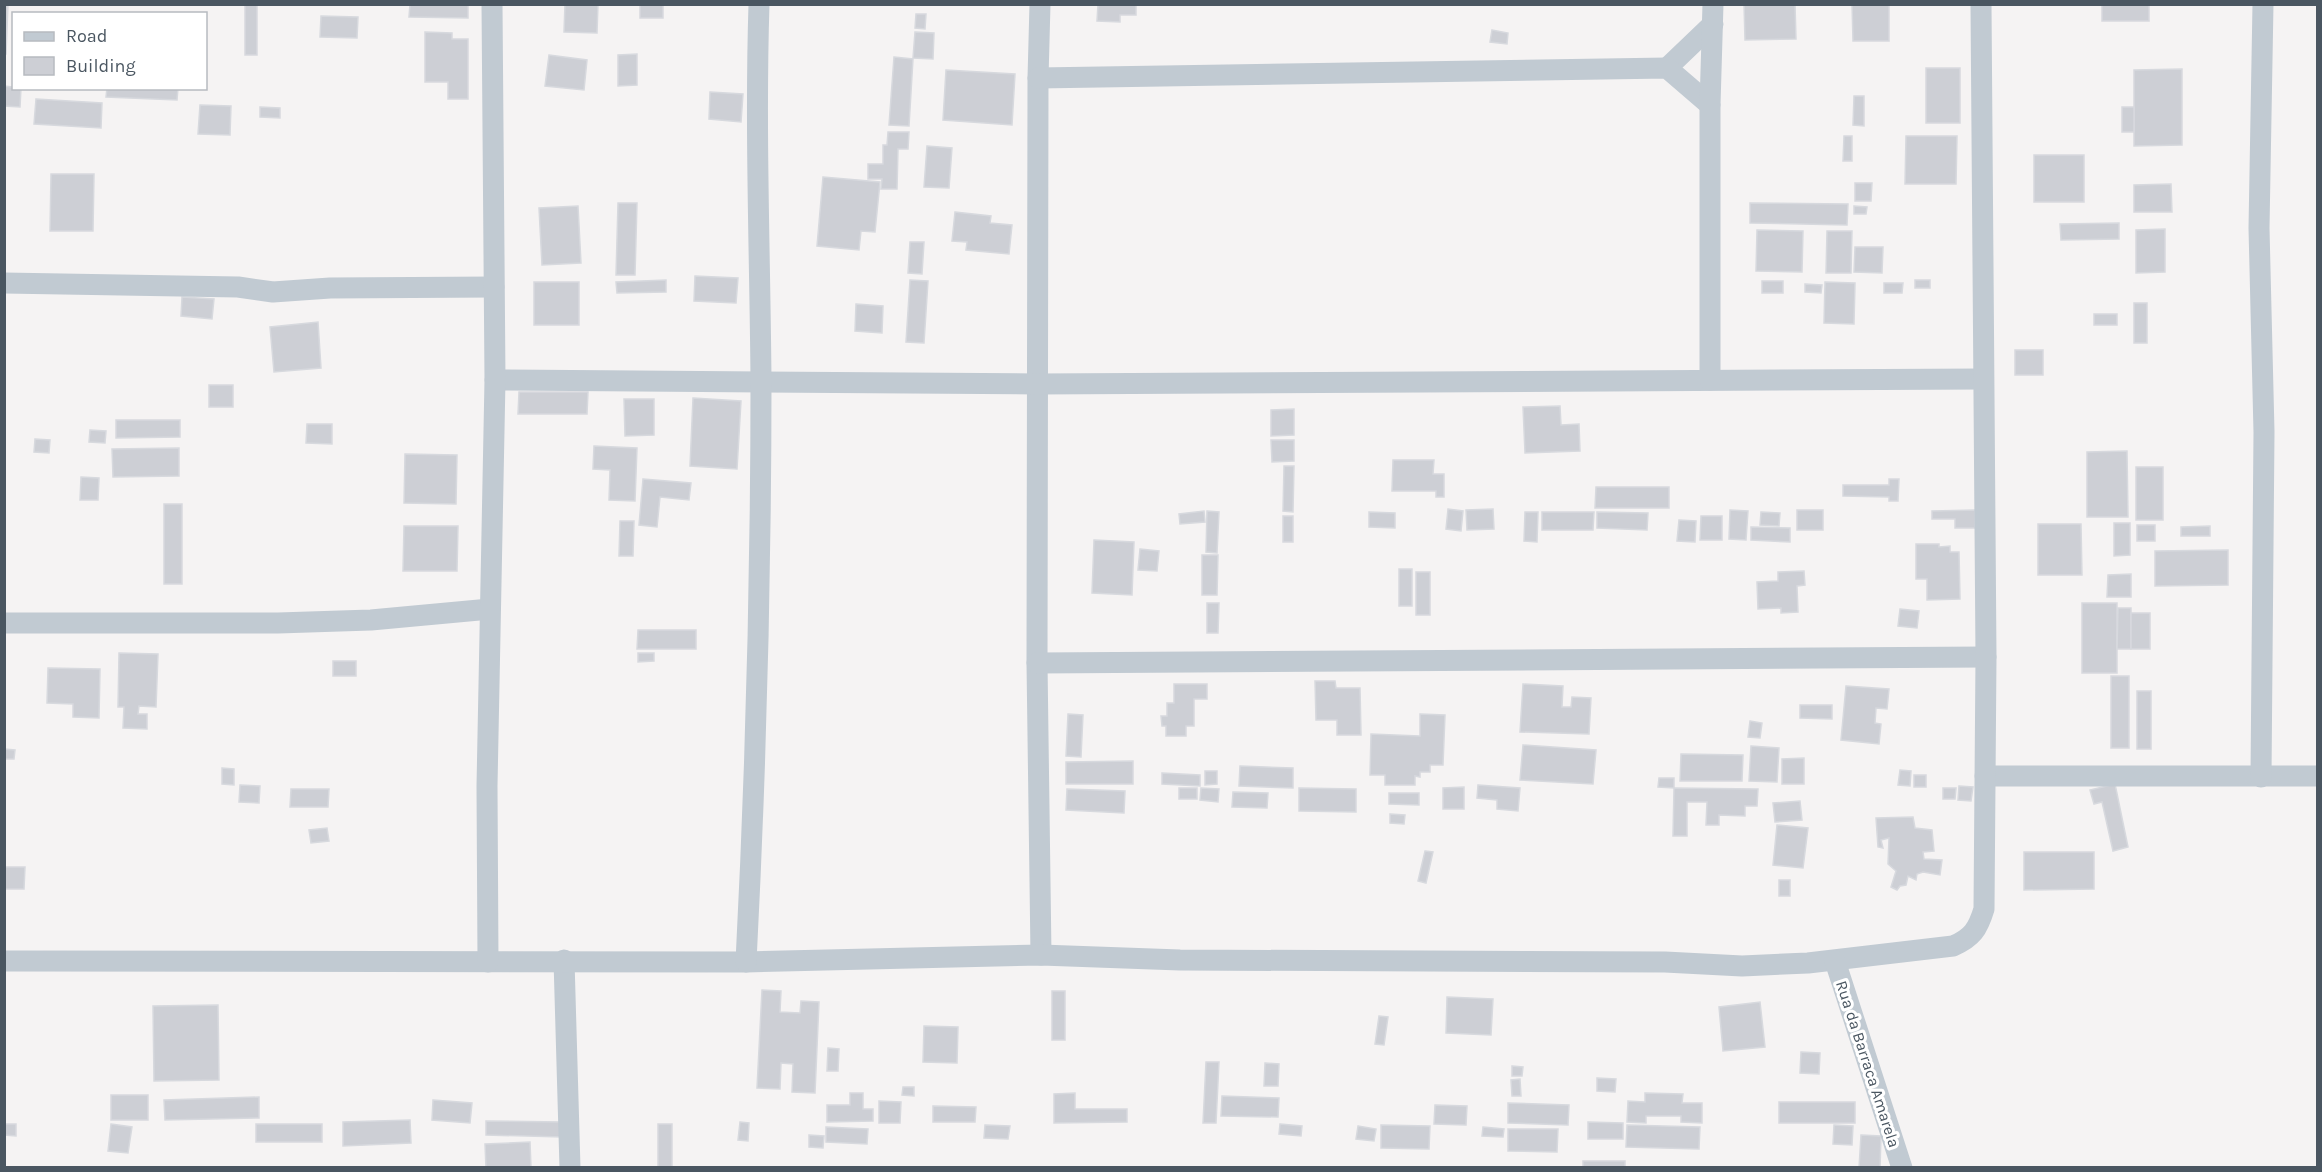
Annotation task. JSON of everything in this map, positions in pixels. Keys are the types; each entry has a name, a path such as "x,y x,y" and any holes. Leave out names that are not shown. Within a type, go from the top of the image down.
{"street":[{"path":"488,962 490,609 495,380 492,4"},
{"path":"746,962 754,804 761,382 759,4"},
{"path":"1040,4 1037,663 1041,955"},
{"path":"4,961 746,962 1041,955 1180,960 1665,962 1742,966 1835,961 1953,946 1970,939 1979,925 1984,909 1986,657 1981,4"},
{"path":"2261,777 2264,432 2259,228 2263,4"},
{"path":"1667,68 1713,14"},
{"path":"1710,380 1710,105 1713,14"},
{"path":"1038,78 1667,68 1710,105"},
{"path":"4,283 238,287 273,292 330,288 494,287"},
{"path":"495,380 1037,384 1983,379"},
{"path":"4,622 278,623 371,620 490,609"},
{"path":"1037,663 1986,657"},
{"path":"1985,776 2318,776"},
{"path":"564,960 570,1167"},
{"name":"Rua da Barraca Amarela","path":"1835,961 1902,1167"}],"building":[{"path":"4,4 8,4 6,54 4,54"},
{"path":"245,4 257,4 257,55 245,55"},
{"path":"410,4 468,4 468,18 409,17"},
{"path":"565,4 598,4 597,33 564,32"},
{"path":"640,4 663,4 663,18 640,18"},
{"path":"1098,4 1136,4 1136,15 1120,15 1120,22 1097,21"},
{"path":"1744,4 1795,4 1796,39 1745,40"},
{"path":"1852,4 1889,4 1889,41 1853,41"},
{"path":"2102,4 2149,4 2149,21 2102,21"},
{"path":"916,14 926,14 925,29 915,28"},
{"path":"321,16 358,17 357,38 320,37"},
{"path":"1492,30 1508,33 1507,44 1490,42"},
{"path":"425,32 452,33 452,39 468,39 468,99 448,99 448,82 425,82"},
{"path":"915,32 934,33 933,59 913,58"},
{"path":"637,54 637,85 618,86 618,55"},
{"path":"549,55 587,60 584,90 545,86"},
{"path":"894,57 913,59 909,126 889,125"},
{"path":"1926,68 1960,68 1960,123 1926,123"},
{"path":"2182,69 2182,145 2134,146 2134,70"},
{"path":"946,70 1015,74 1012,125 943,120"},
{"path":"4,86 12,87 12,90 21,90 20,107 4,106"},
{"path":"107,90 178,90 177,100 106,97"},
{"path":"710,92 743,94 741,122 709,119"},
{"path":"1854,96 1864,96 1864,126 1853,125"},
{"path":"36,99 102,103 101,128 34,124"},
{"path":"200,105 231,106 230,135 198,134"},
{"path":"260,107 280,108 280,118 260,117"},
{"path":"2122,107 2134,107 2134,132 2122,132"},
{"path":"888,132 909,132 908,149 898,149 897,189 881,189 882,179 868,179 868,164 883,164 883,145 887,145"},
{"path":"1844,136 1852,136 1852,161 1843,161"},
{"path":"1906,136 1957,136 1956,184 1905,184"},
{"path":"927,146 952,148 949,188 924,187"},
{"path":"2034,155 2084,155 2084,202 2034,202"},
{"path":"51,174 94,174 93,231 50,231"},
{"path":"823,177 880,182 875,232 861,231 859,250 817,246"},
{"path":"1855,183 1872,183 1871,201 1855,201"},
{"path":"2171,184 2172,212 2134,212 2134,185"},
{"path":"618,203 637,203 635,275 616,275"},
{"path":"1750,203 1848,204 1847,225 1750,223"},
{"path":"578,206 581,263 542,265 539,208"},
{"path":"1854,206 1867,207 1866,214 1854,214"},
{"path":"955,212 991,216 990,223 1012,225 1009,254 966,250 967,242 952,241"},
{"path":"2119,223 2119,239 2061,240 2060,224"},
{"path":"2165,229 2165,272 2136,273 2136,230"},
{"path":"1757,230 1803,231 1802,272 1756,271"},
{"path":"1827,231 1852,231 1851,273 1826,273"},
{"path":"910,242 924,242 922,274 908,273"},
{"path":"1855,247 1883,247 1882,273 1854,272"},
{"path":"695,276 738,278 736,303 694,301"},
{"path":"666,280 666,292 617,293 616,282"},
{"path":"910,280 928,281 924,343 906,342"},
{"path":"1915,280 1930,280 1930,288 1915,288"},
{"path":"1762,281 1783,281 1783,293 1762,293"},
{"path":"534,282 579,282 579,325 534,325"},
{"path":"1825,282 1855,283 1854,324 1824,323"},
{"path":"1884,283 1903,283 1902,293 1884,293"},
{"path":"1805,284 1822,285 1821,293 1805,292"},
{"path":"182,297 214,299 212,319 181,316"},
{"path":"2134,303 2147,303 2147,343 2134,343"},
{"path":"856,304 883,306 882,333 855,331"},
{"path":"2094,314 2117,314 2117,325 2094,325"},
{"path":"318,322 321,368 274,372 270,327"},
{"path":"2015,350 2043,350 2043,375 2015,375"},
{"path":"209,385 233,385 233,407 209,407"},
{"path":"519,392 588,392 587,414 518,414"},
{"path":"693,398 741,401 737,469 690,466"},
{"path":"624,399 654,399 654,435 625,436"},
{"path":"1560,406 1561,425 1579,424 1580,451 1525,453 1523,407"},
{"path":"1294,409 1294,435 1271,436 1271,410"},
{"path":"116,420 180,420 180,437 116,438"},
{"path":"307,424 332,424 332,444 306,443"},
{"path":"90,430 106,431 105,443 89,442"},
{"path":"35,439 50,440 49,453 34,452"},
{"path":"1271,440 1294,440 1294,461 1272,462"},
{"path":"594,446 637,448 635,501 609,500 610,470 593,469"},
{"path":"179,448 179,476 113,477 112,449"},
{"path":"2127,451 2128,517 2087,517 2087,452"},
{"path":"405,454 457,455 456,504 404,503"},
{"path":"1393,460 1434,460 1433,474 1444,474 1444,497 1436,497 1436,491 1392,491"},
{"path":"1284,466 1294,466 1293,512 1283,511"},
{"path":"2136,467 2163,467 2163,520 2136,520"},
{"path":"81,477 99,478 98,500 80,500"},
{"path":"643,479 691,483 689,500 660,497 657,527 639,525"},
{"path":"1889,479 1899,479 1898,501 1889,501 1889,497 1843,496 1843,485 1889,485"},
{"path":"1596,487 1669,487 1669,508 1595,508"},
{"path":"164,504 182,504 182,584 164,584"},
{"path":"1448,509 1463,511 1461,531 1446,529"},
{"path":"1493,509 1494,529 1467,530 1466,510"},
{"path":"1730,510 1748,511 1746,540 1729,539"},
{"path":"1797,510 1823,510 1823,530 1797,530"},
{"path":"1975,510 1975,528 1955,528 1955,519 1932,519 1932,511"},
{"path":"1204,511 1205,522 1180,524 1179,514"},
{"path":"1207,511 1219,512 1217,553 1206,552"},
{"path":"1369,512 1395,513 1395,528 1369,527"},
{"path":"1525,512 1538,512 1537,542 1524,541"},
{"path":"1542,512 1594,512 1593,530 1542,530"},
{"path":"1597,512 1648,513 1647,530 1597,528"},
{"path":"1761,512 1780,513 1779,526 1760,525"},
{"path":"1283,516 1293,516 1293,542 1283,542"},
{"path":"1701,516 1722,516 1722,540 1700,540"},
{"path":"1679,520 1696,521 1695,542 1677,541"},
{"path":"620,521 634,521 633,556 619,556"},
{"path":"2114,523 2130,523 2130,555 2114,556"},
{"path":"2038,524 2081,524 2082,575 2038,575"},
{"path":"2137,525 2155,525 2155,541 2137,541"},
{"path":"404,526 458,526 457,571 403,571"},
{"path":"2210,526 2210,536 2181,536 2181,527"},
{"path":"1751,527 1790,528 1790,542 1751,540"},
{"path":"1094,540 1134,542 1132,595 1092,593"},
{"path":"1916,544 1950,546 1950,552 1959,552 1960,599 1927,600 1927,579 1916,579"},
{"path":"1140,549 1159,551 1157,571 1138,570"},
{"path":"2228,550 2228,585 2155,586 2155,551"},
{"path":"1202,555 1218,555 1217,595 1202,595"},
{"path":"1399,569 1412,569 1412,606 1399,606"},
{"path":"1804,571 1805,585 1797,586 1798,612 1781,613 1781,608 1758,609 1757,582 1778,581 1778,572"},
{"path":"1416,572 1430,572 1430,615 1416,615"},
{"path":"2131,574 2131,597 2107,597 2108,575"},
{"path":"1207,603 1219,603 1218,633 1207,633"},
{"path":"2082,603 2117,603 2117,673 2082,673"},
{"path":"2118,608 2131,608 2131,649 2117,649"},
{"path":"1900,609 1919,611 1917,628 1898,626"},
{"path":"2131,613 2150,613 2150,649 2131,649"},
{"path":"638,630 696,630 696,649 637,649"},
{"path":"119,653 158,654 156,707 139,706 138,714 147,714 147,729 123,728 124,707 118,707"},
{"path":"638,653 654,653 654,661 638,662"},
{"path":"333,661 356,661 356,676 333,676"},
{"path":"48,668 100,669 99,718 73,717 73,704 47,703"},
{"path":"2111,676 2129,676 2129,748 2111,748"},
{"path":"1315,681 1335,681 1336,688 1360,688 1361,735 1337,735 1337,720 1316,720"},
{"path":"1174,684 1207,684 1207,699 1194,699 1194,726 1186,726 1186,736 1166,736 1166,726 1162,726 1161,716 1167,716 1167,703 1174,703"},
{"path":"1523,684 1563,686 1562,707 1571,707 1572,697 1591,698 1589,734 1520,732"},
{"path":"1846,686 1889,689 1887,709 1876,708 1875,723 1881,724 1879,744 1841,740"},
{"path":"2137,691 2151,691 2151,749 2137,749"},
{"path":"1800,705 1832,705 1832,719 1800,718"},
{"path":"1068,714 1083,715 1081,757 1066,756"},
{"path":"1420,714 1445,715 1443,765 1430,765 1430,772 1420,772 1420,777 1415,776 1415,785 1385,785 1385,775 1370,775 1371,734 1420,736"},
{"path":"1750,721 1762,723 1760,738 1748,737"},
{"path":"1523,745 1596,750 1593,784 1520,780"},
{"path":"1751,746 1779,748 1777,782 1749,781"},
{"path":"4,749 15,750 14,759 4,759"},
{"path":"1681,754 1743,755 1742,781 1680,781"},
{"path":"1804,758 1804,784 1782,784 1782,759"},
{"path":"1133,761 1133,784 1066,784 1066,762"},
{"path":"1240,766 1293,768 1293,788 1239,786"},
{"path":"222,768 234,769 234,785 222,784"},
{"path":"1900,770 1911,771 1910,786 1898,785"},
{"path":"1205,771 1217,771 1217,784 1205,785"},
{"path":"1162,773 1200,775 1200,786 1162,784"},
{"path":"1914,775 1926,775 1926,787 1914,787"},
{"path":"1659,778 1674,778 1674,788 1658,787"},
{"path":"2115,784 2128,847 2113,851 2102,802 2094,804 2090,790"},
{"path":"240,785 260,786 259,803 239,802"},
{"path":"1478,785 1520,788 1518,811 1497,809 1497,800 1477,798"},
{"path":"1959,786 1973,787 1971,801 1958,800"},
{"path":"1464,787 1464,809 1443,809 1443,788"},
{"path":"1179,788 1197,788 1197,799 1179,799"},
{"path":"1201,788 1219,789 1218,802 1200,800"},
{"path":"1299,788 1356,789 1356,812 1299,811"},
{"path":"1674,788 1758,789 1757,806 1745,806 1745,816 1719,815 1719,825 1706,825 1707,802 1687,802 1687,836 1673,836"},
{"path":"1943,788 1956,788 1955,799 1943,799"},
{"path":"291,789 329,789 328,807 290,807"},
{"path":"1067,789 1125,791 1124,813 1066,810"},
{"path":"1233,792 1268,793 1267,808 1232,807"},
{"path":"1389,793 1419,793 1419,805 1389,804"},
{"path":"1800,801 1802,820 1775,822 1773,803"},
{"path":"1390,814 1405,815 1404,824 1390,823"},
{"path":"1913,817 1915,828 1932,830 1934,851 1923,852 1924,859 1942,860 1940,875 1923,872 1917,874 1916,880 1908,876 1906,885 1900,886 1897,890 1891,887 1896,871 1888,864 1889,838 1881,840 1883,848 1878,847 1876,818"},
{"path":"1777,825 1808,828 1803,868 1773,865"},
{"path":"327,828 329,841 311,843 309,830"},
{"path":"1425,851 1433,852 1426,883 1418,881"},
{"path":"2024,852 2094,852 2094,889 2024,890"},
{"path":"4,867 25,867 24,889 4,889"},
{"path":"1779,880 1790,880 1790,896 1779,896"},
{"path":"762,990 781,991 780,1012 800,1013 801,1001 819,1002 815,1093 792,1092 793,1064 781,1063 780,1089 757,1088"},
{"path":"1052,991 1065,991 1065,1040 1052,1040"},
{"path":"1447,997 1493,999 1491,1035 1446,1033"},
{"path":"1760,1002 1765,1047 1723,1051 1719,1007"},
{"path":"218,1005 219,1080 154,1081 153,1006"},
{"path":"1379,1016 1388,1017 1384,1045 1375,1044"},
{"path":"924,1026 958,1027 957,1063 923,1062"},
{"path":"828,1048 839,1049 838,1071 827,1071"},
{"path":"1801,1052 1820,1053 1819,1074 1800,1073"},
{"path":"1206,1062 1219,1062 1216,1123 1203,1123"},
{"path":"1265,1063 1279,1064 1278,1086 1264,1086"},
{"path":"1512,1066 1523,1067 1522,1076 1512,1076"},
{"path":"1597,1078 1616,1079 1615,1092 1597,1091"},
{"path":"1520,1079 1521,1096 1512,1096 1511,1080"},
{"path":"903,1087 914,1087 914,1096 902,1095"},
{"path":"850,1093 863,1093 863,1109 873,1109 873,1121 827,1122 827,1105 850,1105"},
{"path":"1075,1093 1075,1109 1127,1109 1127,1122 1054,1123 1054,1094"},
{"path":"1645,1093 1683,1094 1682,1103 1702,1103 1702,1123 1681,1122 1681,1116 1646,1116 1646,1123 1627,1122 1628,1101 1645,1102"},
{"path":"111,1095 148,1095 148,1120 111,1120"},
{"path":"1222,1096 1279,1098 1278,1117 1221,1116"},
{"path":"259,1097 259,1118 165,1120 164,1100"},
{"path":"433,1100 472,1103 470,1123 432,1120"},
{"path":"879,1101 901,1102 900,1123 879,1123"},
{"path":"1779,1102 1855,1102 1855,1123 1779,1123"},
{"path":"1508,1103 1569,1105 1568,1125 1508,1123"},
{"path":"1435,1105 1467,1106 1466,1125 1434,1124"},
{"path":"933,1106 976,1107 975,1122 933,1122"},
{"path":"410,1120 411,1143 343,1146 343,1122"},
{"path":"486,1121 562,1122 562,1137 486,1135"},
{"path":"740,1122 749,1123 748,1141 738,1140"},
{"path":"1588,1122 1623,1123 1623,1139 1588,1139"},
{"path":"4,1124 16,1124 16,1136 4,1135"},
{"path":"111,1124 132,1127 128,1153 108,1151"},
{"path":"256,1124 322,1124 322,1142 256,1142"},
{"path":"658,1124 672,1124 672,1168 658,1168"},
{"path":"1280,1124 1302,1126 1301,1136 1279,1134"},
{"path":"985,1125 1010,1126 1008,1139 984,1138"},
{"path":"1381,1125 1430,1126 1429,1149 1381,1148"},
{"path":"1627,1125 1700,1127 1699,1149 1626,1147"},
{"path":"1834,1125 1853,1126 1852,1145 1833,1144"},
{"path":"1358,1126 1376,1129 1374,1141 1356,1139"},
{"path":"826,1127 868,1129 867,1144 826,1142"},
{"path":"1483,1127 1504,1129 1503,1137 1482,1136"},
{"path":"1508,1129 1558,1129 1557,1152 1508,1151"},
{"path":"809,1135 824,1136 823,1148 809,1147"},
{"path":"1861,1135 1881,1136 1880,1168 1859,1168"},
{"path":"530,1142 531,1168 486,1168 485,1144"},
{"path":"1583,1161 1625,1161 1625,1168 1583,1168"}]}
